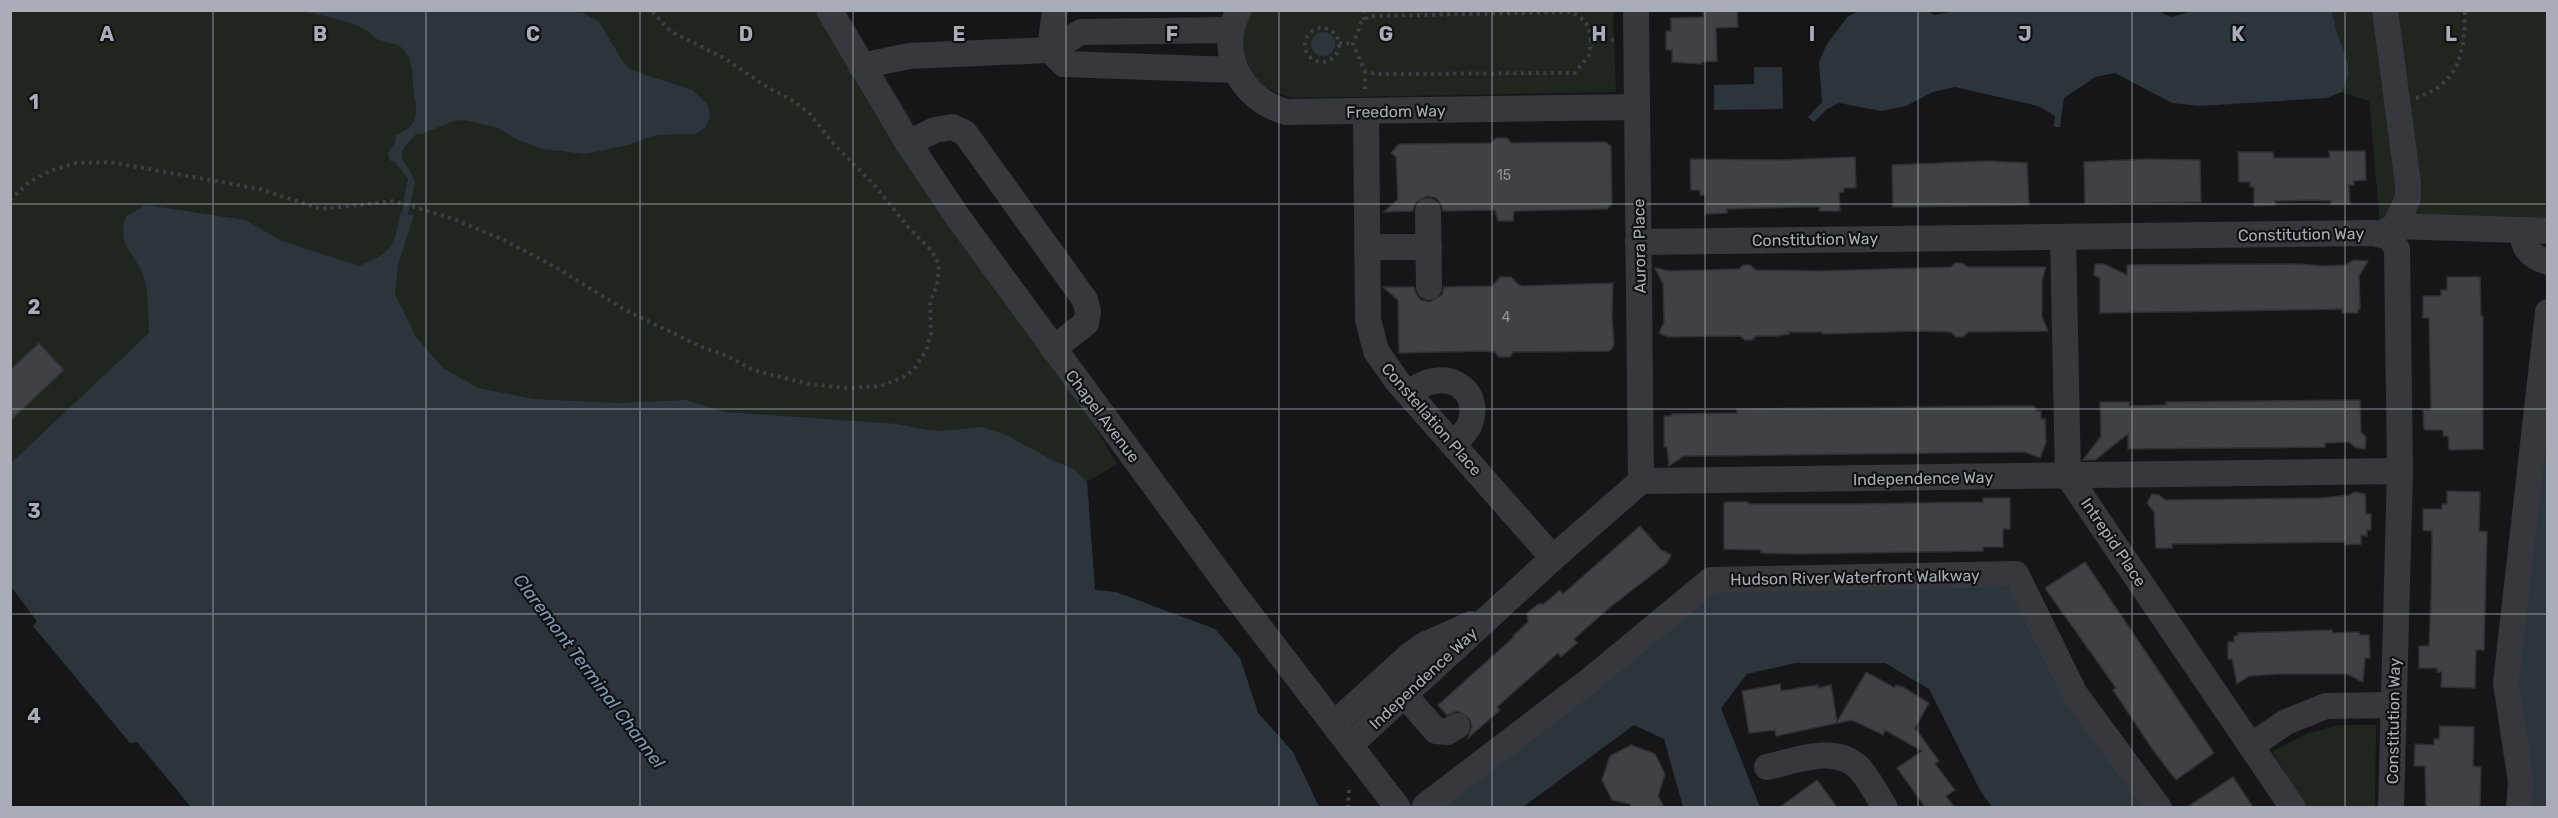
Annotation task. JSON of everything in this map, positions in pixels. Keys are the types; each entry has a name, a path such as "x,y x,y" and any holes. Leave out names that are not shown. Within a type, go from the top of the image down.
{"street":[{"name":"Chapel Avenue","path":"829,10 908,143 957,216 1053,349 1398,807"},
{"path":"1050,50 1055,10"},
{"name":"Aurora Place","path":"1636,10 1641,482"},
{"path":"2385,10 2408,184 2408,198 2388,230"},
{"path":"861,66 909,56 1050,50 1081,32 1166,31 1235,20"},
{"name":"Freedom Way","path":"1235,20 1231,56 1235,70 1253,95 1278,110 1294,112 1637,107"},
{"path":"1166,31 1168,68"},
{"path":"1050,50 1064,64 1235,70"},
{"name":"Constellation Place","path":"1366,111 1368,319 1372,342 1381,360 1409,394 1553,558"},
{"path":"908,143 935,130 952,127 965,133 1085,300 1088,312 1086,323 1053,349"},
{"path":"1428,211 1429,287"},
{"path":"2388,230 2547,231"},
{"name":"Constitution Way","path":"1638,242 2388,230 2397,249 2400,471 2391,807"},
{"path":"2522,231 2525,249 2537,259 2547,262"},
{"path":"2063,237 2068,476"},
{"path":"1367,247 1429,247"},
{"path":"2520,807 2521,782 2506,683 2547,312"},
{"path":"1409,394 1420,384 1437,379 1445,379 1461,386 1470,402 1471,419 1464,433 1454,444"},
{"name":"Independence Way","path":"1350,745 1495,610 1641,482 2400,471"},
{"name":"Intrepid Place","path":"2068,476 2293,807"},
{"name":"Hudson River Waterfront Walkway","path":"1425,806 1590,680 1711,580 2016,574 2075,694 2159,807"},
{"name":"Independence Way","path":"1334,724 1424,645 1495,610"},
{"path":"1388,676 1436,731 1447,732 1457,726"},
{"path":"2251,746 2286,722 2326,706 2393,705"},
{"path":"1767,767 1818,756 1847,760 1860,769 1885,807"}],"path":[{"path":"10,201 28,183 49,171 76,163 109,162 260,189 321,208 394,201 419,207 504,240 557,268 625,310 753,370 809,384 846,388 881,386 904,377 914,369 926,351 931,334 930,301 937,286 939,264 931,250 909,228 875,186 833,143 810,114 795,102 762,84 726,59 670,31 651,10"},
{"path":"1364,10 1364,20"},
{"path":"2397,104 2427,95 2451,76 2462,54 2465,40 2465,10"},
{"path":"1570,12 1582,17 1589,25 1590,54 1575,73 1375,74 1365,70 1353,44 1364,20 1369,15 1570,12"},
{"path":"1319,28 1330,30 1338,38 1339,44 1333,58 1323,63 1312,59 1305,50 1309,34 1319,28"},
{"path":"1591,40 1636,40"},
{"path":"1339,44 1353,44"},
{"path":"1348,788 1348,807"}],"shaded area":[{"path":"11,11 846,11 1117,464 1087,482 1095,590 1116,592 1215,629 1240,658 1258,713 1293,752 1319,807 11,587"},
{"path":"1253,11 1613,11 1616,92 1291,98 1253,82 1248,72 1241,46 1244,30"},
{"path":"2331,11 2547,11 2547,228 2381,234 2369,101 2342,92 2348,77 2348,65"},
{"path":"2339,725 2376,725 2375,807 2305,807 2272,752 2306,734"}],"water":[{"path":"1958,10 2156,10 2171,17 2195,10 2331,11 2347,59 2348,77 2342,92 2326,98 2200,106 2172,103 2115,73 2095,77 2064,98 2060,127 2054,127 2055,116 2038,106 1955,87 1933,92 1906,106 1881,111 1839,103 1827,109 1814,122 1808,117 1822,102 1819,62 1826,46 1847,17 1859,11 1927,11 1935,15"},
{"path":"302,11 562,11 583,13 599,22 625,65 631,70 692,90 708,105 710,116 706,127 696,134 656,135 628,145 585,154 543,149 518,140 498,128 465,120 453,121 422,134 416,134 404,149 402,158 415,182 410,206 403,204 408,179 394,161 390,161 388,153 395,143 396,135 411,126 416,112 412,68 406,52 398,45 379,40 354,24"},
{"path":"1323,32 1332,35 1335,44 1332,53 1323,56 1314,53 1311,44 1314,35"},
{"path":"1754,67 1782,67 1783,109 1714,110 1714,85 1754,84"},
{"name":"Claremont Terminal Channel","path":"146,205 245,220 282,241 359,266 390,248 396,235 400,213 414,215 398,265 395,294 416,337 443,368 478,388 534,399 617,403 686,400 725,412 897,424 927,430 942,431 982,427 1004,434 1074,469 1087,482 1095,590 1116,592 1215,629 1240,658 1258,713 1293,752 1319,807 191,807 137,742 130,743 33,626 37,621 11,587 11,463 149,333 145,281 123,236 126,216"},
{"path":"2547,396 2547,807 2525,807 2512,683"},
{"path":"1999,584 2012,589 2147,807 1992,807 1981,792 1929,689 1885,663 1795,663 1747,674 1721,708 1760,807 1683,807 1664,739 1634,725 1523,807 1427,808 1710,588"}],"building":[{"path":"1703,10 1737,10 1738,27 1716,28 1717,61 1702,62 1702,64 1672,62 1672,50 1666,50 1666,31 1671,31 1671,18 1703,17"},
{"path":"1496,138 1507,138 1511,143 1605,142 1611,146 1612,204 1607,209 1514,211 1513,221 1498,221 1495,210 1443,211 1436,198 1427,196 1415,203 1413,211 1384,212 1398,199 1396,157 1391,153 1399,144 1491,143"},
{"path":"2329,151 2365,151 2366,180 2354,181 2354,185 2349,185 2350,204 2331,205 2331,201 2311,200 2275,201 2275,205 2254,206 2254,187 2250,187 2250,182 2239,182 2238,152 2273,152 2274,158 2330,158"},
{"path":"1855,157 1856,188 1844,188 1844,192 1839,192 1840,211 1819,211 1820,207 1800,207 1727,209 1727,213 1705,214 1705,195 1700,195 1700,190 1691,190 1690,159 1780,160"},
{"path":"2148,159 2200,160 2201,202 2085,204 2084,162"},
{"path":"1987,161 2027,163 2029,205 1893,207 1892,165"},
{"path":"2354,260 2368,261 2359,276 2360,309 2358,313 2342,313 2342,309 2100,313 2100,278 2094,275 2095,264 2104,264 2127,275 2127,265 2296,264 2324,266 2345,265"},
{"path":"1955,263 1962,263 1968,267 2046,267 2042,280 2042,317 2048,331 1968,332 1963,337 1956,337 1951,332 1918,331 1822,334 1822,332 1789,332 1789,334 1776,336 1756,336 1752,340 1745,340 1740,336 1668,337 1659,333 1664,322 1663,284 1655,268 1670,271 1739,269 1743,265 1750,265 1756,270 1821,271 1951,267"},
{"path":"1500,277 1511,277 1519,285 1524,286 1613,283 1614,345 1610,351 1513,352 1510,357 1499,357 1495,352 1485,351 1399,353 1398,300 1383,287 1414,287 1421,300 1430,302 1442,295 1444,287 1492,286"},
{"path":"2447,277 2480,277 2481,316 2483,316 2483,449 2449,450 2448,436 2443,436 2443,430 2424,430 2423,410 2431,410 2429,318 2423,318 2423,296 2441,296 2441,290 2447,290"},
{"path":"39,343 64,370 10,421 10,370"},
{"path":"2360,400 2361,432 2366,437 2365,449 2355,447 2349,442 2325,443 2325,447 2128,449 2128,434 2095,460 2083,460 2101,436 2100,402 2129,402 2129,406 2166,405 2166,402"},
{"path":"2034,406 2037,411 2041,411 2041,419 2045,419 2046,442 2040,458 2025,452 1684,456 1669,466 1667,447 1664,447 1664,416 1671,416 1671,414 1737,413 1737,409"},
{"path":"2447,491 2480,492 2479,531 2487,532 2484,650 2476,650 2475,688 2441,687 2442,672 2437,672 2437,668 2419,668 2419,646 2429,646 2431,600 2432,531 2423,530 2423,509 2442,509 2442,504 2447,504"},
{"path":"2355,492 2365,494 2366,514 2371,514 2371,530 2367,530 2367,536 2361,535 2361,544 2345,545 2345,542 2172,544 2172,548 2156,548 2154,512 2147,503 2152,494 2159,495 2165,500 2322,498 2349,495"},
{"path":"1983,498 2010,498 2010,529 2003,529 2003,547 1983,547 1983,551 1797,554 1724,549 1724,503 1726,502 1852,504 1983,502"},
{"path":"1640,526 1661,550 1671,555 1667,563 1609,608 1574,639 1577,643 1561,657 1558,653 1497,707 1500,710 1468,738 1472,726 1469,718 1457,711 1447,715 1438,705 1514,637 1528,622 1527,613 1538,604 1544,604 1560,590 1563,594"},
{"path":"2085,562 2214,753 2176,780 2113,690 2116,688 2045,588"},
{"path":"2332,630 2332,633 2359,632 2360,635 2369,635 2370,658 2365,658 2363,682 2347,674 2278,674 2249,676 2237,684 2232,659 2228,659 2228,642 2234,642 2234,636 2238,636 2238,633"},
{"path":"1866,672 1895,688 1896,685 1903,687 1929,703 1915,728 1939,761 1935,764 1955,790 1946,796 1954,807 1925,807 1897,768 1922,751 1885,730 1883,735 1852,720 1776,736 1775,730 1749,733 1742,691 1780,684 1781,691 1831,685 1837,722"},
{"path":"2440,726 2474,727 2473,766 2481,767 2480,807 2426,807 2425,766 2414,766 2415,744 2434,745 2434,739 2439,739"},
{"path":"1631,745 1655,754 1665,774 1658,796 1664,807 1631,807 1630,804 1612,800 1602,780 1610,756"},
{"path":"2233,777 2253,807 2187,807"},
{"path":"1817,780 1837,807 1780,807"}],"waterway":[{"path":"403,222 407,204"}]}
